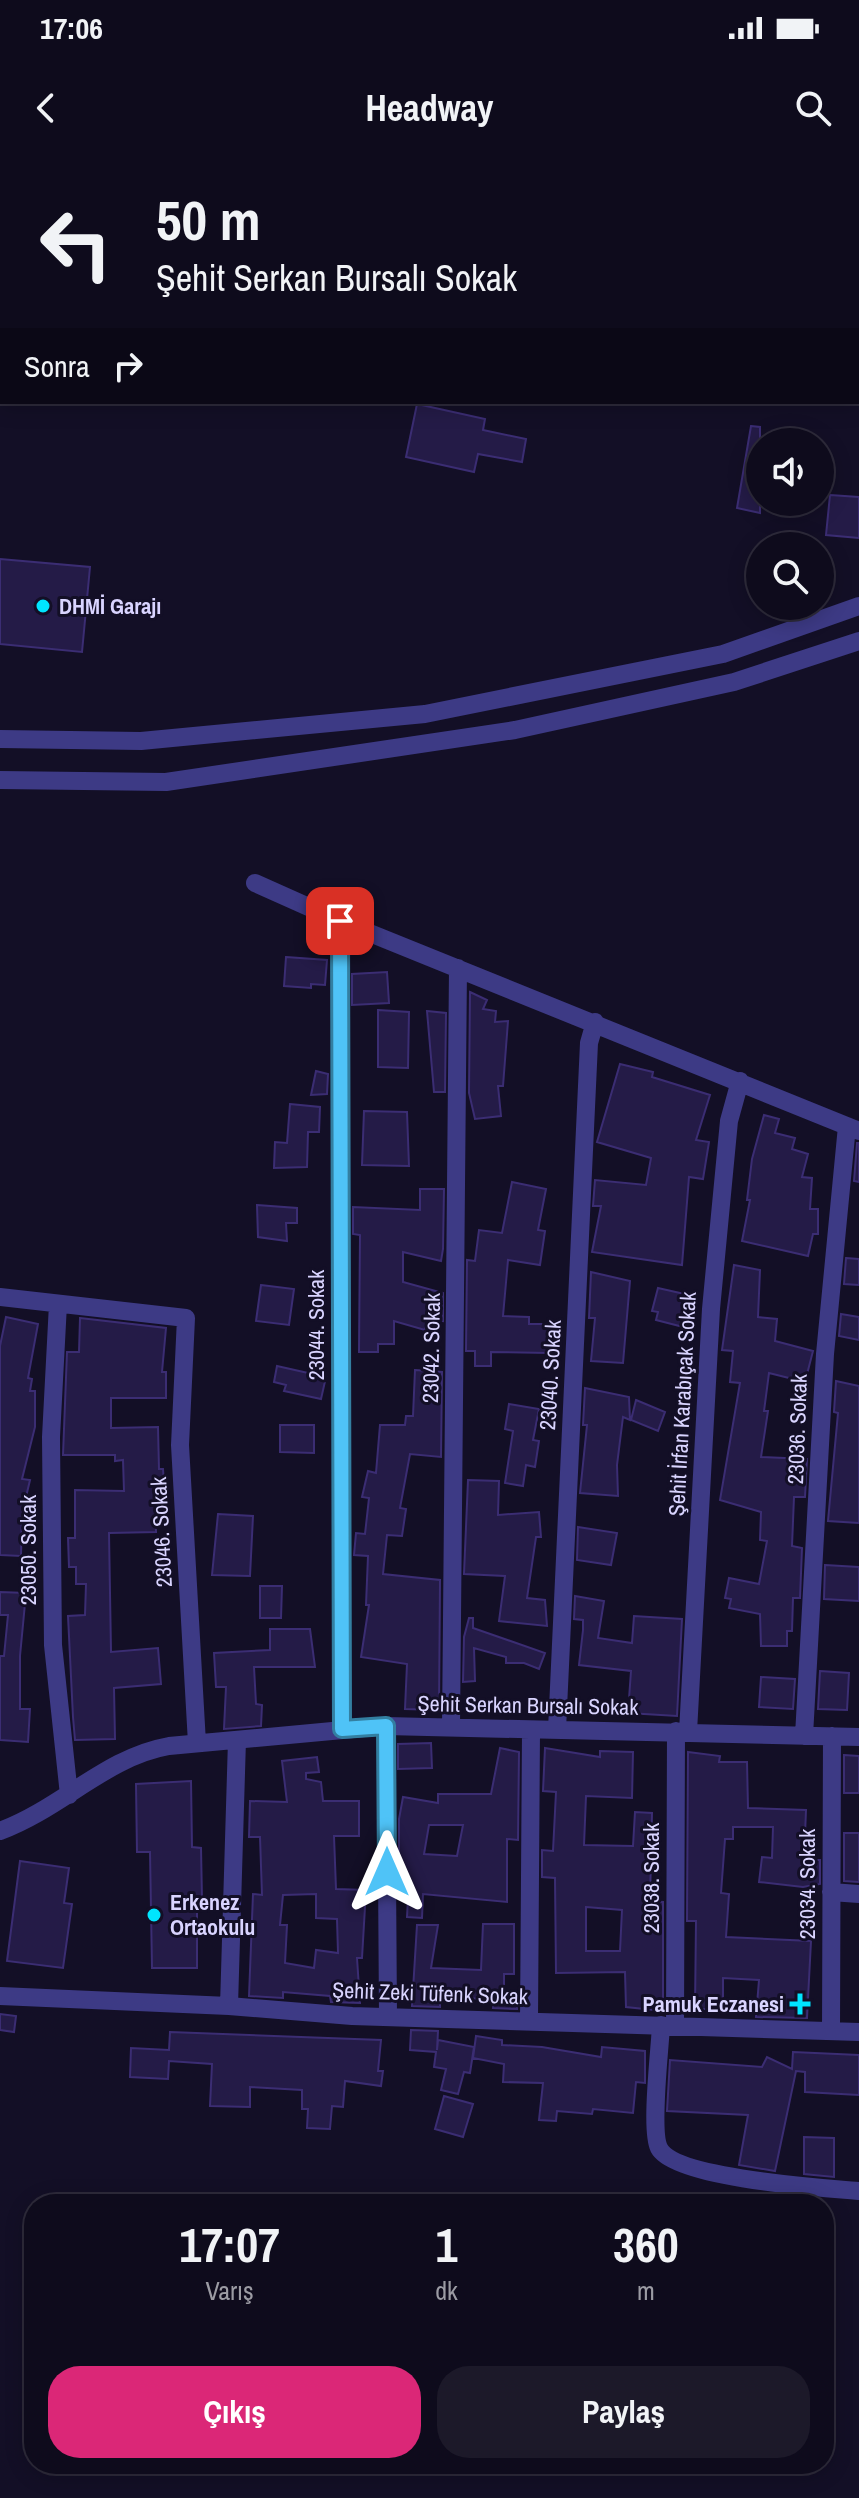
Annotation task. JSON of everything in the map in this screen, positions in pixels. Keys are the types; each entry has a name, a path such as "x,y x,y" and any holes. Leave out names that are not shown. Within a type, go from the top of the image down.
{"street":[{"path":"0,739 141,741 425,714 723,654 859,606"},
{"path":"0,780 166,782 515,730 734,682 859,641"},
{"path":"255,883 340,921 853,1129"},
{"name":"23044. Sokak","path":"340,921 342,1729"},
{"name":"23042. Sokak","path":"451,1727 458,968"},
{"name":"23040. Sokak","path":"557,1730 589,1043 595,1022"},
{"name":"Şehit İrfan Karabıçak Sokak","path":"682,1732 711,1309 729,1121 740,1081"},
{"name":"23036. Sokak","path":"804,1736 825,1354 853,1129"},
{"path":"0,1297 58,1304"},
{"name":"23046. Sokak","path":"58,1304 186,1318 180,1445 197,1743"},
{"name":"23050. Sokak","path":"58,1304 51,1437 53,1645 69,1795"},
{"path":"386,1726 388,2017"},
{"name":"Şehit Serkan Bursalı Sokak","path":"0,1831 35,1818 144,1751 197,1743 386,1726 859,1737"},
{"path":"529,2021 531,1731"},
{"name":"23038. Sokak","path":"682,1732 668,2026 656,2139 668,2159 686,2167 794,2186 859,2191"},
{"name":"23034. Sokak","path":"831,2031 832,1736"},
{"path":"229,2006 237,1740"},
{"path":"831,1892 859,1894"},
{"name":"Şehit Zeki Tüfenk Sokak","path":"0,1996 388,2017 859,2032"}],"building":[{"path":"417,404 485,419 483,430 526,439 522,462 478,454 474,472 406,457"},
{"path":"746,455 746,510 737,508"},
{"path":"834,495 859,497 859,538 826,532 828,516 834,516"},
{"name":"DHMİ Garajı","path":"0,559 90,567 82,652 0,644"},
{"path":"286,957 327,960 325,985 311,984 311,988 284,986"},
{"path":"387,972 389,1003 352,1005 352,974"},
{"path":"470,992 487,1000 483,1009 496,1011 495,1022 508,1021 503,1086 498,1086 501,1116 475,1119 469,1093"},
{"path":"378,1010 409,1012 408,1068 378,1067"},
{"path":"427,1011 446,1013 445,1092 434,1092"},
{"path":"620,1064 653,1072 652,1077 710,1095 696,1140 709,1142 703,1179 689,1177 682,1265 592,1252 601,1206 593,1206 595,1180 646,1185 651,1158 597,1142"},
{"path":"316,1071 328,1074 327,1094 311,1095"},
{"path":"290,1104 320,1107 319,1132 308,1132 307,1167 274,1168 275,1142 287,1143"},
{"path":"364,1111 407,1112 409,1166 362,1165"},
{"path":"764,1115 779,1119 775,1133 795,1138 792,1149 808,1154 802,1177 812,1178 810,1209 818,1209 818,1234 813,1234 808,1256 742,1241 750,1200 747,1200 752,1159"},
{"path":"859,1143 859,1182 854,1181"},
{"path":"512,1182 546,1189 538,1230 545,1231 540,1265 508,1260 503,1316 529,1317 529,1324 550,1324 549,1353 491,1352 491,1366 475,1366 475,1351 466,1351 467,1260 475,1261 479,1230 502,1233"},
{"path":"420,1189 444,1189 441,1261 403,1252 403,1282 443,1293 443,1321 428,1319 425,1330 394,1321 394,1344 378,1344 378,1352 359,1352 360,1235 353,1234 353,1207 420,1210"},
{"path":"257,1205 297,1208 297,1223 286,1223 287,1241 258,1237"},
{"path":"846,1258 859,1259 859,1285 844,1284"},
{"path":"734,1265 760,1270 758,1317 777,1319 775,1341 813,1351 805,1382 769,1373 764,1411 768,1411 761,1457 807,1459 805,1497 794,1497 792,1546 802,1548 800,1598 793,1598 792,1631 787,1631 787,1646 761,1646 760,1614 729,1608 731,1599 725,1598 729,1578 759,1584 767,1541 760,1540 761,1512 720,1500 740,1383 730,1382 733,1351 722,1350"},
{"path":"591,1272 630,1281 623,1363 591,1361 595,1318 589,1318"},
{"path":"261,1285 294,1289 289,1325 256,1321"},
{"path":"658,1288 689,1295 687,1305 696,1308 691,1329 656,1320 658,1312 652,1311"},
{"path":"841,1314 859,1317 859,1340 839,1336"},
{"path":"6,1317 38,1324 28,1378 32,1379 30,1391 35,1391 35,1427 22,1479 30,1480 22,1514 21,1556 0,1555 0,1346"},
{"path":"80,1318 166,1328 162,1372 166,1372 166,1398 111,1398 111,1428 158,1427 159,1469 163,1469 165,1498 155,1499 156,1532 109,1533 111,1652 158,1648 161,1684 114,1688 115,1739 75,1740 73,1717 68,1616 85,1615 86,1584 76,1584 76,1567 69,1567 68,1538 75,1538 75,1490 124,1491 123,1460 115,1461 115,1455 63,1455 67,1352 79,1352"},
{"path":"277,1366 326,1377 321,1399 284,1391 286,1385 274,1382"},
{"path":"415,1370 442,1372 441,1457 410,1454 400,1508 406,1509 402,1536 387,1535 383,1574 440,1580 439,1710 405,1709 407,1664 361,1657 369,1605 366,1605 368,1556 354,1555 356,1533 365,1534 369,1498 362,1497 368,1471 376,1473 380,1425 405,1425 406,1416 413,1416"},
{"path":"836,1381 859,1386 859,1523 828,1521 838,1413 834,1412"},
{"path":"585,1388 629,1397 630,1420 623,1417 617,1465 618,1496 580,1493 587,1425 583,1425"},
{"path":"636,1400 665,1412 658,1431 631,1420"},
{"path":"509,1404 539,1409 533,1440 539,1441 535,1467 526,1465 523,1486 505,1483 513,1431 505,1429"},
{"path":"280,1425 314,1425 314,1453 280,1452"},
{"path":"468,1480 499,1481 498,1515 539,1512 541,1537 536,1537 527,1598 545,1600 547,1626 499,1621 505,1576 464,1574"},
{"path":"218,1514 253,1516 250,1576 212,1575"},
{"path":"578,1527 617,1533 611,1565 577,1560"},
{"path":"825,1565 859,1567 859,1601 824,1599"},
{"path":"260,1586 282,1586 281,1618 260,1618"},
{"path":"0,1592 26,1593 20,1656 20,1709 30,1709 28,1742 0,1740 0,1656 4,1656 8,1615 0,1615"},
{"path":"575,1596 604,1601 598,1638 632,1643 634,1616 682,1619 677,1716 628,1713 631,1671 579,1665 583,1620 574,1619"},
{"path":"469,1618 473,1618 473,1628 545,1653 539,1669 524,1663 506,1663 506,1657 474,1648 475,1681 463,1682 464,1637"},
{"path":"270,1629 310,1629 315,1667 254,1667 256,1704 262,1705 261,1726 224,1729 226,1687 216,1687 214,1653 270,1650"},
{"path":"820,1671 849,1673 847,1710 818,1709"},
{"path":"761,1677 795,1679 793,1709 759,1707"},
{"path":"431,1743 432,1768 398,1769 398,1744"},
{"path":"500,1748 519,1752 518,1840 507,1839 507,1902 423,1894 422,1918 407,1917 409,1880 399,1880 399,1819 403,1797 438,1803 438,1794 491,1794","holes":["429,1825 463,1825 457,1856 424,1854"]},
{"path":"545,1748 600,1757 600,1751 633,1752 632,1798 586,1796 584,1845 633,1846 635,1812 652,1813 650,1901 663,1902 663,2011 626,2007 625,1972 556,1973 555,1878 542,1877 542,1850 553,1851 556,1792 543,1791","holes":["586,1907 622,1910 620,1951 586,1951"]},
{"path":"688,1752 720,1756 719,1762 747,1762 748,1808 806,1810 804,1860 820,1860 820,1884 803,1887 759,1882 762,1857 772,1858 773,1827 733,1827 733,1839 725,1839 721,1893 729,1894 726,1937 811,1941 807,2018 756,2017 759,1980 723,1978 723,2009 695,2009 696,1921 687,1921"},
{"path":"844,1755 859,1756 859,1793 844,1793"},
{"path":"317,1757 319,1772 306,1773 306,1779 321,1782 323,1801 359,1801 359,1836 334,1836 336,1889 366,1890 362,1958 357,1958 360,2003 331,2002 330,1996 283,1992 283,1998 249,1996 253,1894 262,1895 260,1837 249,1837 250,1801 287,1802 282,1761","holes":["316,1894 316,1918 337,1919 338,1953 316,1950 314,1968 285,1963 287,1925 280,1925 283,1895"]},
{"path":"191,1781 192,1847 201,1848 202,1900 197,1902 197,1968 152,1968 150,1852 137,1852 136,1784"},
{"path":"844,1833 859,1833 859,1882 844,1881"},
{"path":"20,1861 69,1868 64,1903 72,1904 63,1968 7,1961"},
{"path":"483,1924 514,1924 514,1974 504,1974 504,1994 517,1995 517,2009 493,2008 494,2000 457,1997 440,1999 440,2007 412,2006 417,1925 438,1925 431,1968 481,1970"},
{"path":"0,2014 16,2016 14,2032 0,2030"},
{"path":"411,2030 438,2031 437,2050 438,2040 474,2047 470,2073 464,2072 458,2094 441,2090 446,2069 434,2067 436,2052 410,2050"},
{"path":"170,2032 381,2040 378,2071 383,2071 381,2086 345,2081 343,2107 332,2106 330,2129 307,2128 308,2109 302,2109 302,2090 250,2087 250,2107 210,2106 212,2064 169,2061 168,2079 130,2077 131,2048 169,2050"},
{"path":"476,2036 502,2040 502,2045 542,2047 601,2057 602,2047 645,2051 645,2083 636,2082 633,2113 593,2109 592,2114 557,2111 556,2121 539,2120 543,2083 503,2082 504,2064 473,2058"},
{"path":"793,2052 859,2055 859,2095 805,2092 805,2072 796,2071 775,2171 739,2165 748,2115 667,2111 670,2060 762,2067 767,2057 792,2069"},
{"path":"444,2096 473,2104 463,2137 435,2129"},
{"path":"804,2137 834,2138 834,2177 804,2174"}],"place":[{"name":"DHMİ Garajı","path":"43,606"},
{"name":"Erkenez Ortaokulu","path":"154,1915"},
{"name":"Pamuk Eczanesi","path":"800,2004"}],"route":[{"path":"340,921 342,1729 386,1726 387,1872"}]}
